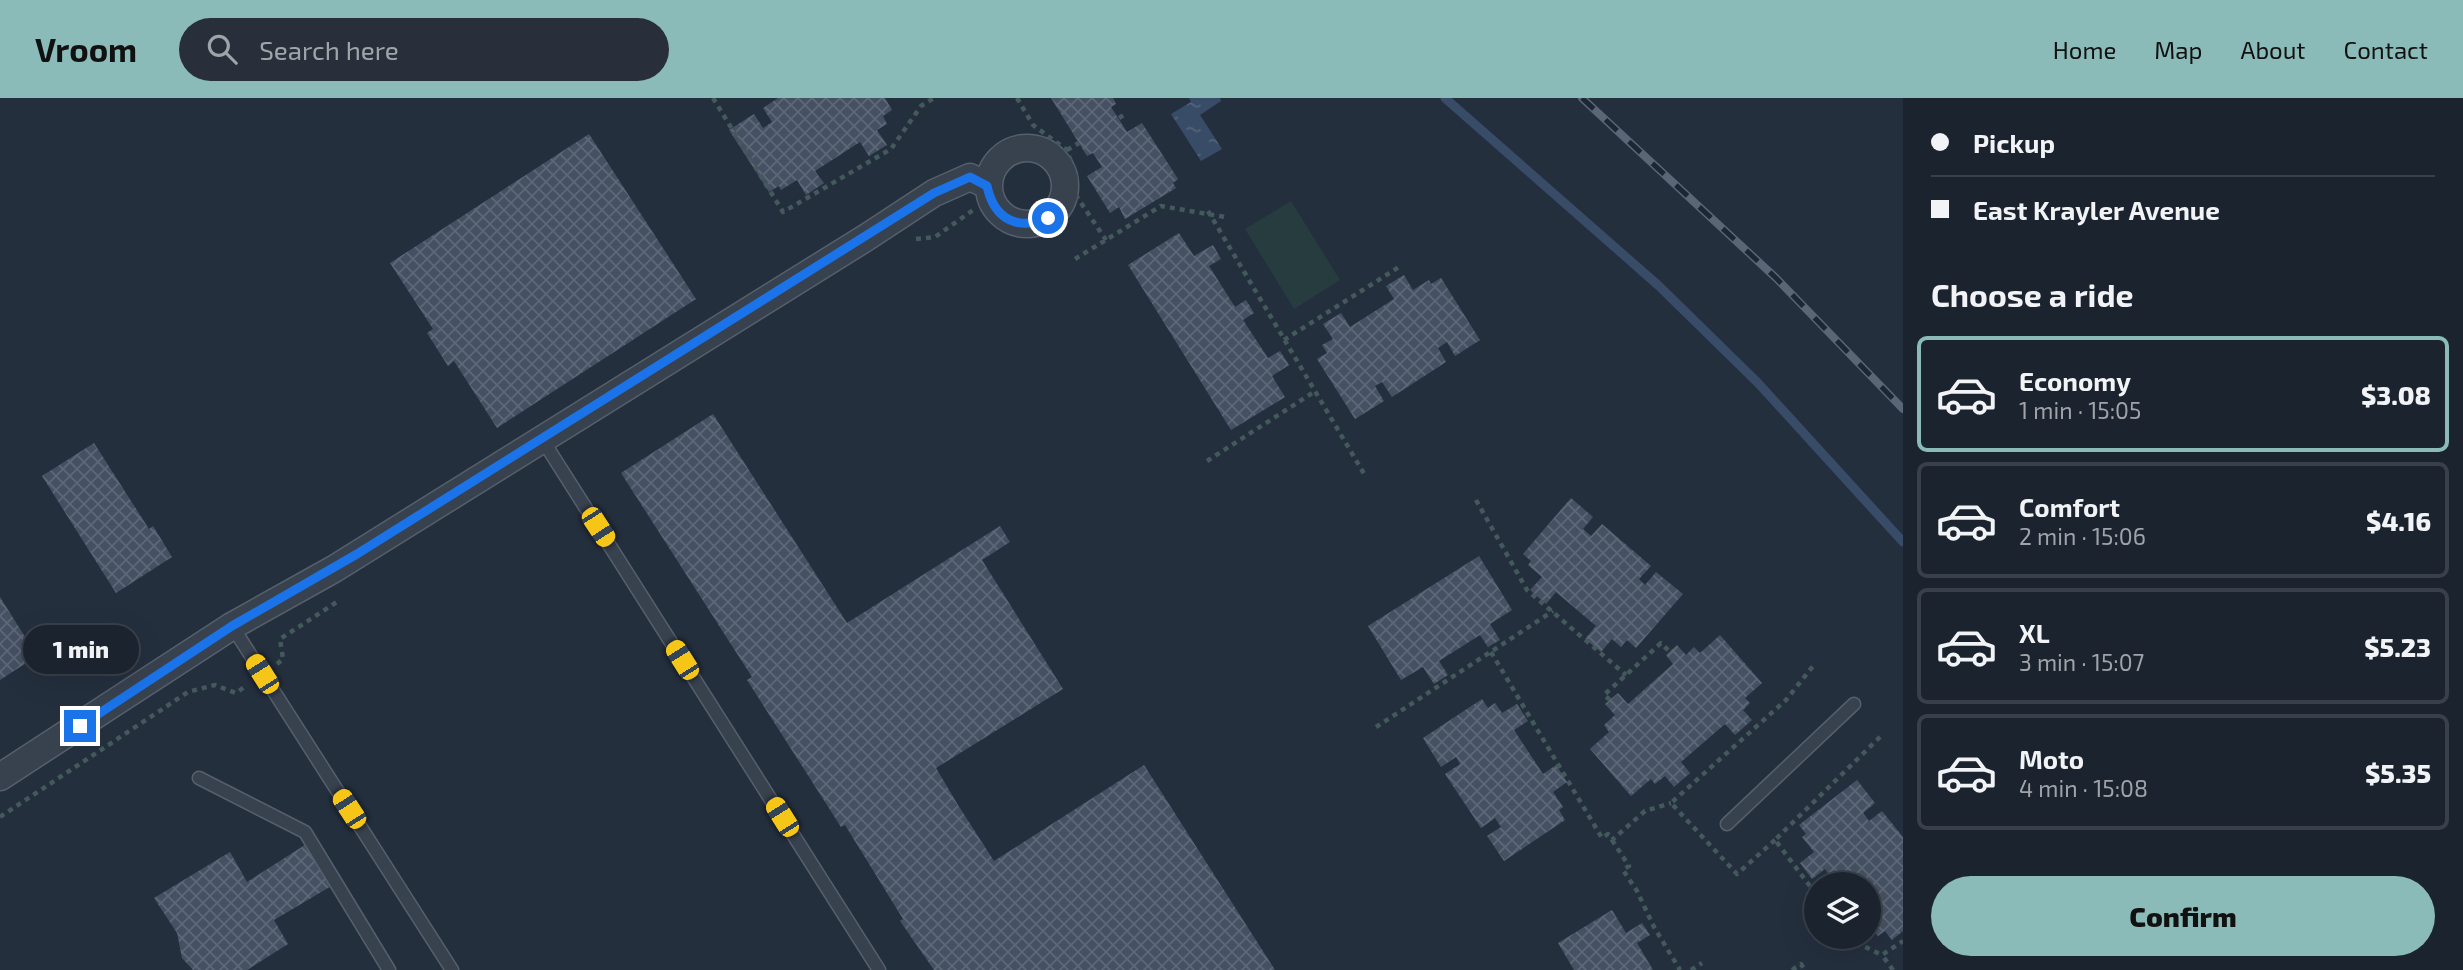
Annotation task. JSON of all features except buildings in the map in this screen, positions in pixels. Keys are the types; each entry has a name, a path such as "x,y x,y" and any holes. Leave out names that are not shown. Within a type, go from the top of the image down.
{"street":[{"path":"0,777 232,626 334,569 934,193 970,177 987,186"}],"lane":[{"path":"542,439 879,970"},
{"path":"232,626 452,970"},
{"path":"1727,824 1854,704"},
{"path":"199,778 304,832 389,970"}],"path":[{"path":"713,98 783,212 891,149 921,106 934,98"},
{"path":"1017,98 1033,125 1067,150 1076,177 1075,194 1105,240"},
{"path":"1119,118 1127,113"},
{"path":"1067,150 1079,143"},
{"path":"1075,259 1161,206 1225,217"},
{"path":"1209,211 1366,477"},
{"path":"1284,340 1399,267"},
{"path":"1207,461 1314,392"},
{"path":"1476,500 1527,590 1626,675"},
{"path":"1376,727 1553,611"},
{"path":"1610,700 1604,695 1661,643 1670,652"},
{"path":"1491,652 1602,838 1608,834 1629,866 1623,870 1680,970"},
{"path":"1612,840 1645,811 1671,803 1786,700 1814,667"},
{"path":"1671,803 1737,874 1882,735"},
{"path":"1775,840 1804,878"},
{"path":"1882,955 1903,941"},
{"path":"1869,949 1882,955 1893,970"},
{"path":"1691,970 1702,963"},
{"path":"1792,970 1801,964 1805,970"}],"green space":[{"path":"1291,201 1340,280 1294,309 1245,229"}],"water":[{"path":"1189,98 1220,98 1221,101 1200,115 1222,149 1201,161 1171,114 1191,102"}],"waterway":[{"path":"1445,98 1659,286 1758,383 1903,542"}],"railway":[{"path":"1582,98 1776,278 1903,409"}],"route":[{"path":"80,726 232,626 334,569 934,193 970,177 987,186 997,211 1009,220 1021,224 1048,218"}]}
